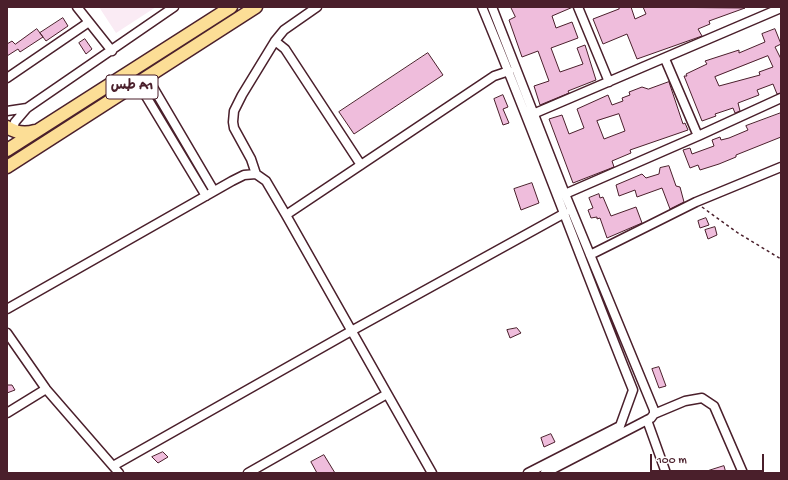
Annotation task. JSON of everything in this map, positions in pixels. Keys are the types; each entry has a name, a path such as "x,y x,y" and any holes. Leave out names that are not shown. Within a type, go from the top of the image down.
{"highway":[{"name":"طس A1","path":"11,148 231,7"},
{"name":"طس A1","path":"9,162 24,156 256,7"},
{"path":"24,156 11,148 9,130 24,133 44,128"}],"street":[{"path":"77,7 112,51"},
{"path":"9,130 27,108 174,7"},
{"path":"317,7 284,30 275,41 234,111 234,128 251,159 256,174 266,181 432,473"},
{"path":"482,7 509,70 633,390 620,426 528,473"},
{"path":"492,7 564,194 654,410 654,414"},
{"path":"581,8 609,82"},
{"path":"533,114 665,59 781,8"},
{"path":"7,78 89,22"},
{"path":"275,41 285,49 361,165"},
{"path":"665,59 698,136"},
{"path":"286,215 494,76 509,70"},
{"path":"143,80 214,191"},
{"path":"143,80 206,196"},
{"path":"564,194 781,98"},
{"path":"7,112 27,108"},
{"path":"590,255 696,202 781,167"},
{"path":"7,309 214,191 244,175 256,174"},
{"path":"7,333 46,390 116,470 352,330 565,213"},
{"path":"7,413 46,390"},
{"path":"248,473 387,394"},
{"path":"545,473 647,420 654,414 685,401 702,398 714,406 743,473"},
{"path":"647,420 666,473"}],"path":[{"path":"696,202 738,233 781,259"}],"shaded area":[{"path":"99,7 156,7 116,33"}],"building":[{"path":"511,7 573,7 552,16 556,28 572,22 578,38 551,48 560,72 583,64 577,48 585,45 596,80 568,91 569,93 540,105 534,86 549,81 538,51 522,57 509,20 515,17"},
{"path":"618,7 631,7 635,19 646,14 643,7 745,8 709,21 710,24 698,29 702,36 637,59 627,34 603,44 593,19 619,9"},
{"path":"63,18 68,26 46,41 40,33"},
{"path":"37,29 43,37 20,52 18,49 7,56 7,44 12,41 15,44"},
{"path":"775,29 781,44 775,47 781,59 781,93 777,94 773,84 757,90 759,95 738,103 740,111 735,113 733,108 715,114 716,116 702,121 684,76 687,76 686,74 707,64 705,61 739,50 739,53 765,42 762,34","holes":["768,56 773,67 759,72 760,75 719,86 715,77"]},
{"path":"85,39 92,49 86,54 79,43"},
{"path":"428,53 443,75 354,134 339,112"},
{"path":"669,82 683,124 685,123 688,130 630,150 631,153 612,161 614,167 573,183 549,119 562,115 569,134 584,128 577,109 608,95 612,105 623,101 622,98 630,95 629,92 642,87 648,89","holes":["619,114 625,131 604,139 597,121"]},
{"path":"503,95 508,107 503,109 509,123 503,125 494,99"},
{"path":"781,113 781,137 736,155 736,157 719,164 700,170 698,165 690,168 683,150 690,148 692,154 714,146 712,140 720,137 721,140 729,138 748,130 746,126"},
{"path":"669,166 676,186 680,187 684,202 670,209 662,188 637,197 635,190 619,196 616,185 642,174 646,178 659,174 660,168"},
{"path":"532,183 539,203 521,210 514,189"},
{"path":"599,194 600,198 603,197 611,216 636,207 642,223 607,238 600,218 591,218 588,210 593,208 589,198"},
{"path":"706,218 709,225 700,228 698,221"},
{"path":"715,227 717,235 708,239 705,230"},
{"path":"517,328 521,333 510,338 507,330"},
{"path":"659,367 666,386 659,388 652,369"},
{"path":"7,385 12,385 15,390 7,393"},
{"path":"551,434 555,442 544,447 541,438"},
{"path":"163,452 168,457 158,463 152,457"},
{"path":"324,455 335,473 317,473 311,462"},
{"path":"724,466 726,473 705,473 705,472"}]}
